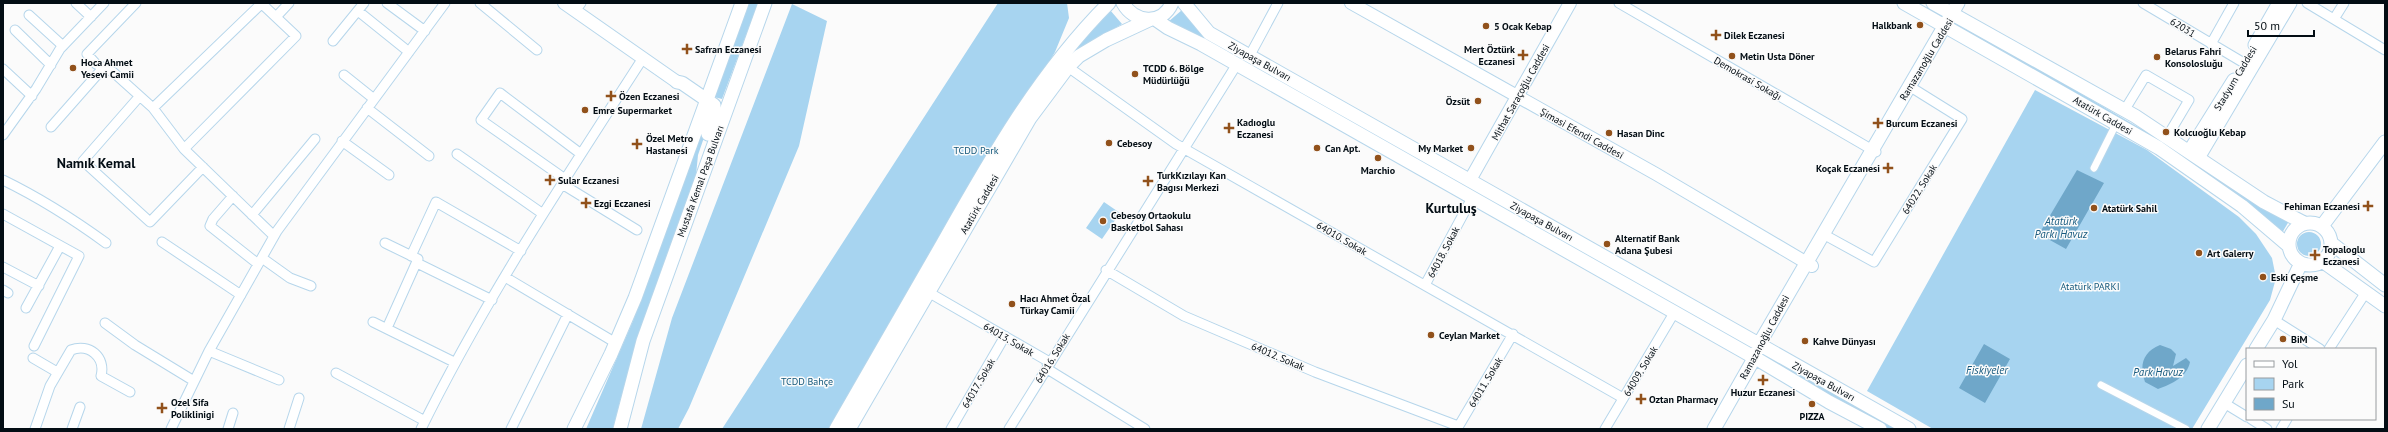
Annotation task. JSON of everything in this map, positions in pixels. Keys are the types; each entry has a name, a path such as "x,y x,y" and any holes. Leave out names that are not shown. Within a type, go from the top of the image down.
{"main road":[{"name":"Mustafa Kemal Paşa Bulvarı","path":"574,429 615,346 640,285 700,119 708,104 713,81 742,3"},
{"name":"Mustafa Kemal Paşa Bulvarı","path":"620,429 637,360 765,3"},
{"name":"Atatürk Caddesi","path":"836,429 994,152 1030,98 1069,47 1109,3"},
{"path":"1123,3 1133,15 1153,19"},
{"name":"Atatürk Caddesi","path":"849,429 1030,118 1068,67 1079,56 1106,40 1167,12 1172,3"},
{"name":"Ziyapaşa Bulvarı","path":"1184,3 1209,33 1470,180 1760,353 1829,402 1880,429"},
{"name":"Atatürk Caddesi","path":"1904,3 2159,148 2242,206 2289,246"},
{"name":"Atatürk Caddesi","path":"1933,3 1955,8 2167,137 2264,202 2304,224"},
{"path":"2194,155 2281,3"},
{"name":"Stadyum Caddesi","path":"2194,155 2244,63 2281,3"},
{"name":"Ramazanoğlu Caddesi","path":"1722,429 1760,353 1809,264 1912,87 1955,8"},
{"name":"Ziyapaşa Bulvarı","path":"1153,19 1237,64 1674,313 1760,353 1909,429"},
{"path":"677,82 682,83 691,92 708,104 720,106 726,98 733,78 738,75"},
{"path":"691,92 704,88 713,81"},
{"path":"691,92 700,119"},
{"path":"702,176 699,159 713,118 708,104"},
{"path":"2322,226 2385,142"},
{"path":"2304,224 2317,224 2322,226 2330,237 2331,243 2329,253 2322,261 2315,264 2301,263 2291,252 2289,246 2293,232 2304,224"},
{"path":"2331,243 2385,284"},
{"path":"2322,261 2385,306"},
{"path":"2257,348 2274,320 2301,263"},
{"name":"Ramazanoğlu Caddesi","path":"1714,429 1760,353"},
{"path":"2208,429 2246,367"}],"street":[{"path":"76,3 91,17"},
{"path":"3,136 32,96 64,46 104,3"},
{"path":"136,3 87,54 102,68 113,72 152,108 184,149 274,236"},
{"path":"152,108 261,3 296,36 184,149"},
{"path":"276,17 289,3"},
{"path":"333,41 364,3"},
{"path":"387,3 425,31"},
{"path":"171,429 209,350 274,236 342,141 445,3"},
{"path":"480,3 537,50"},
{"path":"564,3 578,7 643,58 677,82"},
{"path":"1250,55 1278,3"},
{"name":"Şimasi Efendi Caddesi","path":"1351,3 1656,174 1809,264"},
{"name":"Mithat Saraçoğlu Caddesi","path":"1470,180 1570,3"},
{"name":"Demokrasi Sokağı","path":"1618,3 1874,152"},
{"name":"62031","path":"2143,3 2244,63"},
{"path":"2211,44 2234,3"},
{"path":"2308,3 2385,50"},
{"path":"2334,19 2344,3"},
{"path":"358,11 409,52"},
{"path":"29,15 64,46"},
{"path":"15,30 51,65"},
{"path":"336,373 424,425 454,362 563,181 643,58"},
{"name":"64016. Sokak","path":"1009,429 1106,270 1237,64"},
{"name":"64010. Sokak","path":"1068,67 1184,148 1623,398"},
{"path":"50,127 102,68"},
{"path":"3,69 32,96"},
{"path":"344,75 374,99"},
{"path":"2124,111 2146,75 2189,100 2167,137"},
{"name":"64022. Sokak","path":"1826,235 1874,262 1962,118 1912,87"},
{"path":"581,154 500,93 481,120 563,181 637,230"},
{"path":"139,97 83,161 150,222 203,167"},
{"path":"367,108 429,156"},
{"path":"2094,168 2114,128"},
{"path":"252,215 315,139"},
{"path":"342,141 389,175"},
{"path":"456,154 543,214"},
{"path":"3,180 35,195 78,222 106,243"},
{"path":"233,196 212,219 210,226 260,261 290,278 311,286"},
{"name":"64018. Sokak","path":"1425,285 1472,198"},
{"path":"387,328 436,202 521,251"},
{"path":"3,214 79,256 34,346"},
{"path":"162,242 240,295"},
{"path":"386,243 492,300"},
{"path":"26,308 60,246"},
{"path":"3,267 39,286"},
{"name":"64012. Sokak","path":"1106,270 1184,316 1316,372 1458,428"},
{"path":"505,277 568,314 615,346"},
{"name":"64013. Sokak","path":"928,292 1046,360 1049,370 1145,429"},
{"path":"2330,348 2366,292"},
{"name":"64009. Sokak","path":"1605,429 1674,313"},
{"path":"511,429 568,314"},
{"path":"2274,320 2318,348"},
{"path":"373,322 454,362"},
{"path":"104,323 135,345 194,381"},
{"name":"64011. Sokak","path":"1458,428 1513,334"},
{"name":"64017. Sokak","path":"951,429 1005,336"},
{"path":"35,429 58,372 68,352 82,347 100,357 102,369 101,376 130,392"},
{"path":"209,350 279,380"},
{"path":"33,358 58,372"},
{"path":"2101,385 2186,429"},
{"path":"289,429 299,398"},
{"path":"2224,403 2246,416"},
{"path":"72,429 80,407"},
{"path":"228,429 233,413"},
{"path":"2253,420 2267,429"},
{"path":"2281,429 2286,420"}],"green space":[{"path":"749,3 758,3 722,99 714,97"},
{"name":"TCDD Bahçe","path":"998,3 1067,3 1069,18 1055,52 832,429 722,429"},
{"path":"792,4 827,21 799,146 689,408 678,429 641,429 672,318"},
{"path":"1110,10 1122,24 1077,51 1004,145 1074,49"},
{"path":"1182,10 1748,344 1746,349 1168,22"},
{"path":"1960,23 2155,137 2289,221 2282,233 1958,27"},
{"name":"Atatürk PARKI","path":"2035,90 2147,150 2239,217 2256,234 2272,258 2276,278 2270,300 2192,429 1933,429 1867,391"},
{"path":"707,116 711,117 698,155 696,175 640,333 630,364 613,429 586,429 633,321"},
{"name":"Cebesoy Ortaokulu Basketbol Sahası","path":"1104,202 1120,213 1102,239 1086,228"},
{"path":"2309,232 2318,235 2321,244 2318,253 2309,256 2300,253 2297,244 2300,235"},
{"path":"1770,357 1899,429 1885,429 1768,362"}],"water":[{"name":"Atatürk Parkı Havuz","path":"2077,170 2104,183 2066,249 2039,234"},
{"name":"Fiskiyeler","path":"1984,344 2010,359 1985,403 1959,388"},
{"name":"Park Havuz","path":"2160,345 2171,349 2176,354 2173,366 2186,358 2190,362 2186,372 2182,376 2168,385 2158,389 2145,382 2142,370 2146,355"}],"place":[{"name":"Halkbank","path":"1920,25"},
{"name":"5 Ocak Kebap","path":"1486,26"},
{"name":"Dilek Eczanesi","path":"1716,35"},
{"name":"Safran Eczanesi","path":"687,49"},
{"name":"Mert Öztürk Eczanesi","path":"1523,55"},
{"name":"Metin Usta Döner","path":"1732,56"},
{"name":"Belarus Fahri Konsolosluğu","path":"2157,57"},
{"name":"Hoca Ahmet Yesevi Camii","path":"73,68"},
{"name":"TCDD 6. Bölge Müdürlüğü","path":"1135,74"},
{"name":"Özen Eczanesi","path":"611,96"},
{"name":"Özsüt","path":"1478,101"},
{"name":"Emre Supermarket","path":"585,110"},
{"name":"Burcum Eczanesi","path":"1878,123"},
{"name":"Kadıoglu Eczanesi","path":"1229,128"},
{"name":"Kolcuoğlu Kebap","path":"2166,132"},
{"name":"Hasan Dinc","path":"1609,133"},
{"name":"Cebesoy","path":"1109,143"},
{"name":"Özel Metro Hastanesi","path":"637,144"},
{"name":"Can Apt.","path":"1317,148"},
{"name":"My Market","path":"1471,148"},
{"name":"Marchio","path":"1378,158"},
{"name":"Koçak Eczanesi","path":"1888,168"},
{"name":"Sular Eczanesi","path":"550,180"},
{"name":"TurkKızılayı Kan Bagısı Merkezi","path":"1148,181"},
{"name":"Ezgi Eczanesi","path":"586,203"},
{"name":"Fehiman Eczanesi","path":"2368,206"},
{"name":"Atatürk Sahil","path":"2094,208"},
{"name":"Cebesoy Ortaokulu Basketbol Sahası","path":"1103,221"},
{"name":"Alternatif Bank Adana Şubesi","path":"1607,244"},
{"name":"Art Galerry","path":"2199,253"},
{"name":"Topaloglu Eczanesi","path":"2315,255"},
{"name":"Eski Çeşme","path":"2263,277"},
{"name":"Hacı Ahmet Özal Türkay Camii","path":"1012,304"},
{"name":"Ceylan Market","path":"1431,335"},
{"name":"BiM","path":"2283,339"},
{"name":"Kahve Dünyası","path":"1805,341"},
{"name":"Huzur Eczanesi","path":"1763,380"},
{"name":"Oztan Pharmacy","path":"1641,399"},
{"name":"PIZZA","path":"1812,404"},
{"name":"Ozel Sifa Poliklinigi","path":"162,408"}],"district":[{"name":"Namık Kemal","path":"96,163"},
{"name":"Kurtuluş","path":"1451,208"}],"park label":[{"name":"TCDD Park","path":"976,150"}]}
